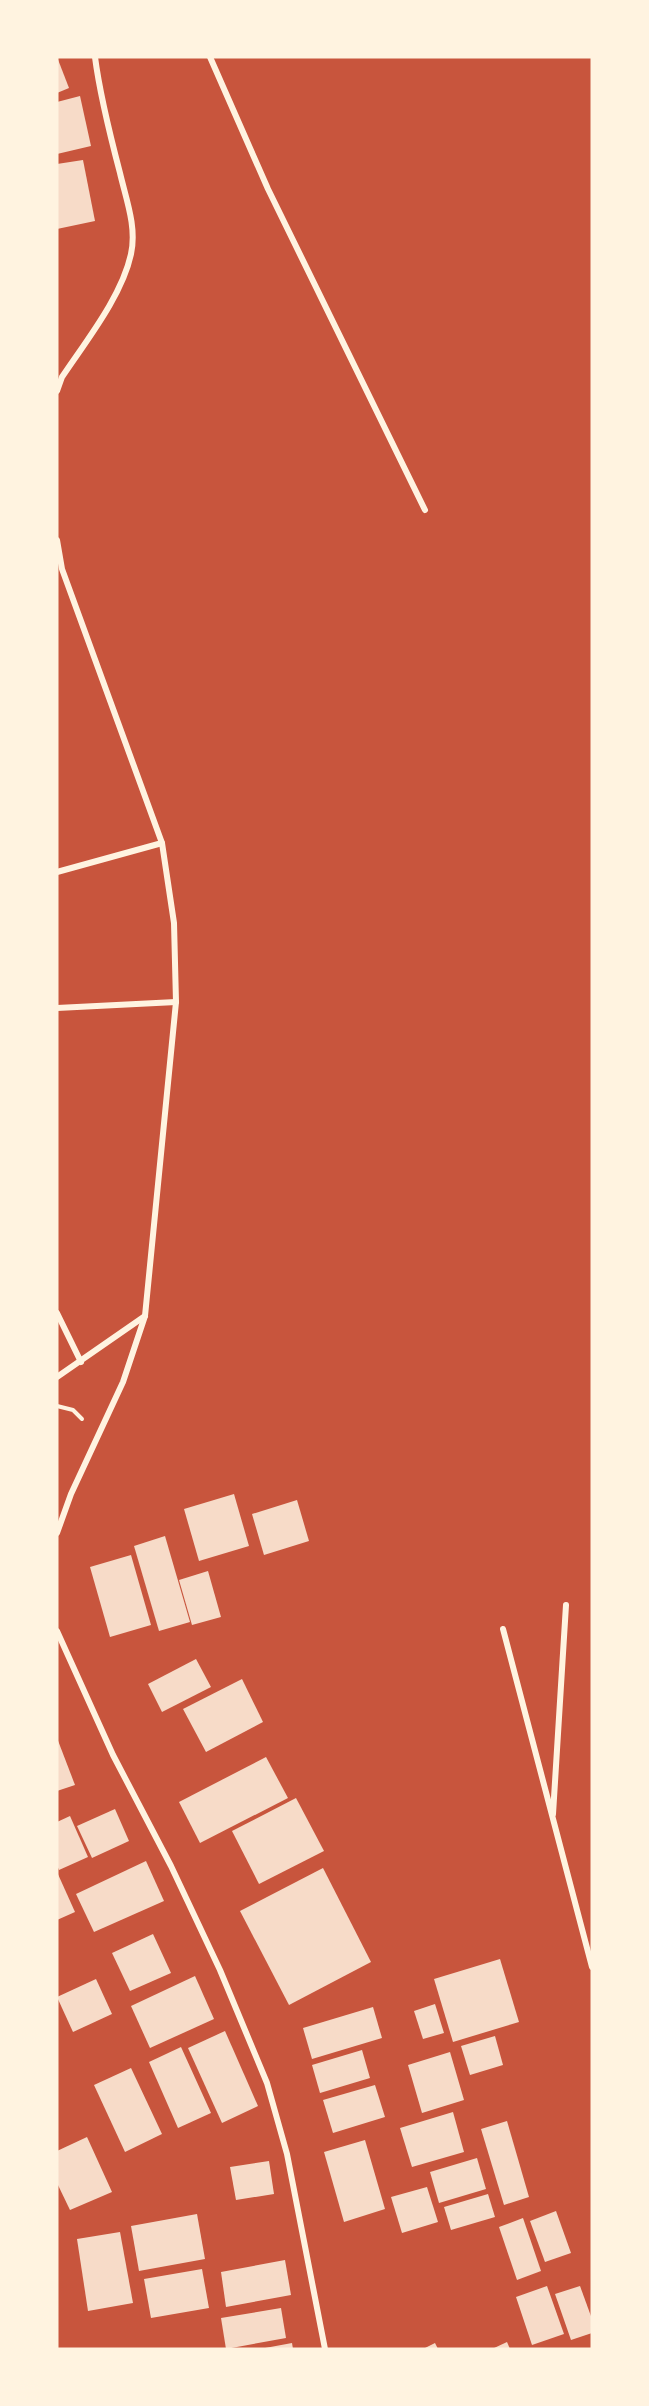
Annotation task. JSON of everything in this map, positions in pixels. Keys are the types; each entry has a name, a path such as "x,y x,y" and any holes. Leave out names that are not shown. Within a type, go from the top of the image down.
{"street":[{"path":"57,391 62,377 116,293 131,255 133,237 130,214 98,83 94,57"},
{"path":"210,57 268,189 425,510"},
{"path":"57,540 62,569 162,843 174,923 176,1002 145,1316 123,1382 71,1494 57,1533"},
{"path":"57,872 162,843"},
{"path":"57,1008 176,1002"},
{"path":"57,1313 81,1362"},
{"path":"57,1377 145,1316"},
{"path":"553,1820 566,1605"},
{"path":"503,1629 553,1820 589,1945 592,1967"},
{"path":"57,1631 113,1755 171,1866 220,1970 267,2083 288,2154 325,2349"}],"building":[{"path":"57,57 69,88 57,93"},
{"path":"80,96 91,146 57,154 57,102"},
{"path":"83,160 95,221 57,229 57,164"},
{"path":"234,1494 249,1546 199,1561 184,1509"},
{"path":"297,1500 309,1541 264,1555 252,1514"},
{"path":"165,1536 190,1622 159,1631 134,1546"},
{"path":"131,1555 151,1625 110,1637 90,1567"},
{"path":"208,1571 221,1617 192,1625 179,1580"},
{"path":"196,1659 211,1687 162,1712 148,1684"},
{"path":"242,1679 263,1722 206,1752 183,1709"},
{"path":"57,1738 75,1785 57,1791"},
{"path":"266,1757 288,1798 200,1843 179,1802"},
{"path":"296,1798 324,1851 259,1884 232,1831"},
{"path":"115,1809 129,1841 92,1858 77,1826"},
{"path":"70,1816 88,1857 59,1870 57,1822"},
{"path":"146,1861 164,1901 94,1932 76,1894"},
{"path":"323,1868 371,1962 289,2005 240,1911"},
{"path":"57,1872 75,1912 57,1920"},
{"path":"153,1934 171,1973 130,1991 112,1953"},
{"path":"500,1959 519,2022 453,2042 434,1979"},
{"path":"195,1976 214,2019 150,2048 131,2006"},
{"path":"96,1979 112,2014 73,2032 57,1997"},
{"path":"435,2004 444,2033 423,2039 414,2011"},
{"path":"373,2007 382,2038 312,2059 303,2028"},
{"path":"225,2031 258,2106 222,2123 188,2048"},
{"path":"495,2036 503,2065 470,2075 461,2046"},
{"path":"181,2047 211,2113 178,2128 149,2062"},
{"path":"362,2050 370,2078 320,2093 312,2065"},
{"path":"450,2052 464,2100 422,2113 408,2065"},
{"path":"131,2068 162,2134 125,2152 94,2085"},
{"path":"375,2085 385,2117 333,2133 323,2100"},
{"path":"453,2112 464,2152 412,2167 400,2128"},
{"path":"507,2121 529,2197 504,2205 481,2129"},
{"path":"87,2137 112,2192 70,2210 57,2183 57,2151"},
{"path":"365,2140 385,2209 344,2222 324,2152"},
{"path":"477,2158 486,2189 439,2203 430,2172"},
{"path":"269,2161 274,2194 236,2200 230,2167"},
{"path":"427,2187 438,2222 402,2233 391,2197"},
{"path":"488,2194 495,2217 451,2230 444,2207"},
{"path":"556,2211 571,2253 545,2262 530,2221"},
{"path":"197,2214 205,2259 139,2271 131,2226"},
{"path":"523,2218 541,2271 517,2280 499,2227"},
{"path":"120,2232 133,2303 88,2311 77,2239"},
{"path":"285,2260 291,2295 226,2307 221,2272"},
{"path":"202,2269 209,2308 151,2318 144,2279"},
{"path":"547,2286 564,2334 532,2345 516,2297"},
{"path":"580,2286 592,2319 592,2333 571,2340 555,2294"},
{"path":"281,2308 286,2338 226,2349 221,2318"},
{"path":"507,2342 510,2349 492,2349"},
{"path":"292,2343 293,2349 265,2349 265,2348"},
{"path":"435,2343 438,2349 423,2349"}]}
